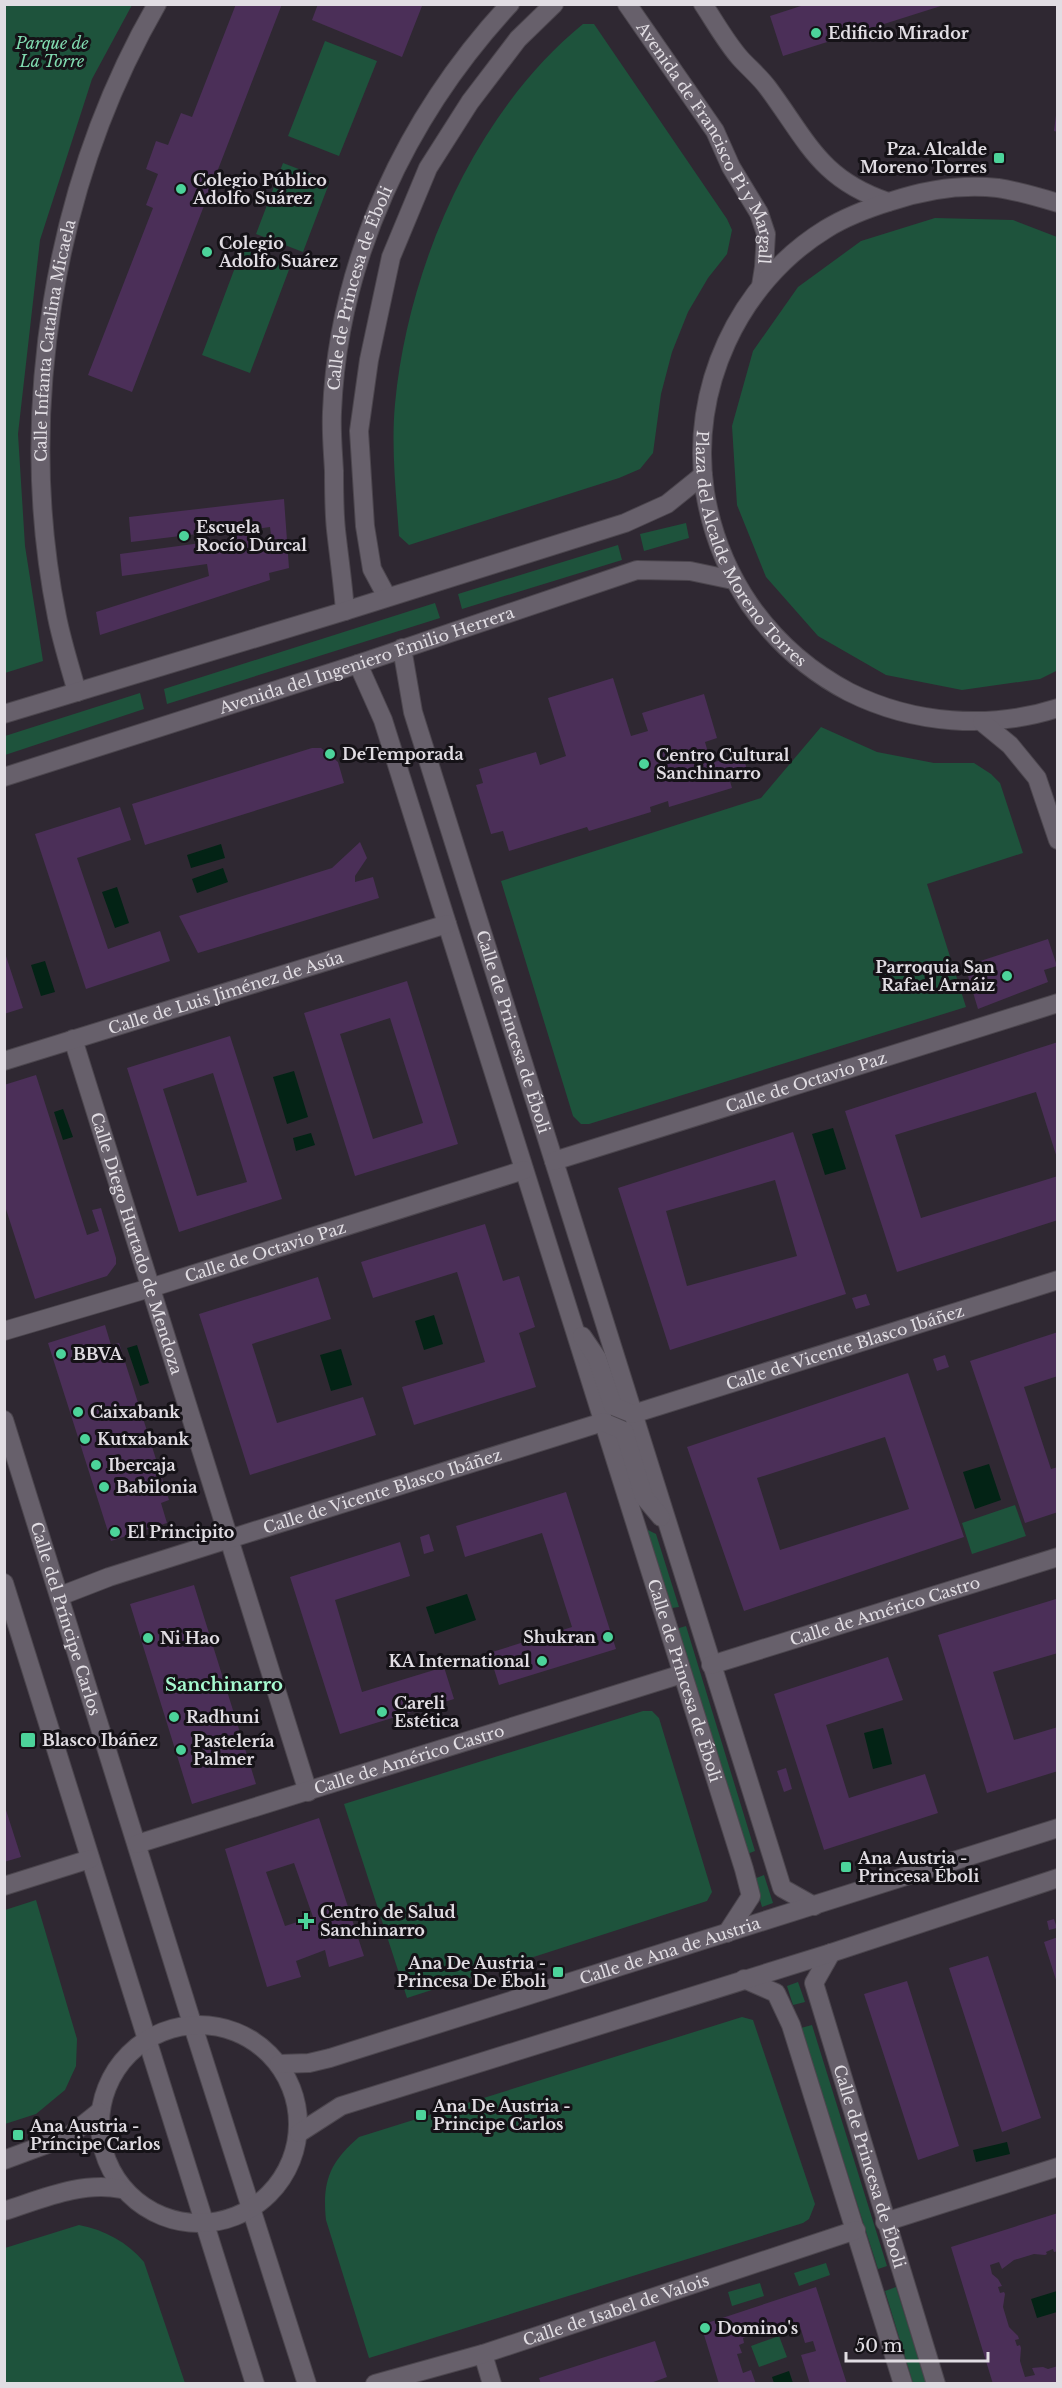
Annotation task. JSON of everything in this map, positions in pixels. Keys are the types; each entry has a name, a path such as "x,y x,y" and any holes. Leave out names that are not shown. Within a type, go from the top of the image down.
{"street":[{"name":"Calle Infanta Catalina Micaela","path":"76,692 57,617 44,522 41,456 42,373 57,273 93,144 107,105 137,39 158,4"},
{"name":"Calle de Princesa de Éboli","path":"345,611 335,528 332,412 341,329 381,199 406,146 443,87 510,4"},
{"name":"Calle de Princesa de Éboli","path":"387,597 372,569 365,526 359,431 369,360 391,257 428,168 470,102 518,39 554,4"},
{"name":"Avenida de Francisco Pi y Margall","path":"627,4 715,131 731,167 759,213 766,234 761,287"},
{"path":"703,4 738,56 766,86 822,164 850,186 888,202"},
{"name":"Plaza del Alcalde Moreno Torres","path":"1058,203 1030,194 996,188 953,188 929,191 888,202 851,215 822,232 792,255 761,287 737,321 712,380 705,411 702,443 703,475 709,514 721,553 733,580 764,625 795,656 830,682 870,702 912,716 956,722 982,722 1058,708"},
{"path":"4,714 625,523 667,504 703,475"},
{"name":"Avenida del Ingeniero Emilio Herrera","path":"4,777 358,664 637,570 690,572 733,580"},
{"name":"Calle de Princesa de Éboli","path":"402,648 413,712 782,1888 814,1905"},
{"name":"Calle de Princesa de Éboli","path":"358,664 383,720 752,1896 727,1933"},
{"path":"982,722 1010,745 1036,778 1058,840"},
{"name":"Calle de Luis Jiménez de Asúa","path":"4,1060 447,924"},
{"name":"Calle de Octavio Paz","path":"554,1161 1058,1003"},
{"name":"Calle Diego Hurtado de Mendoza","path":"73,1040 308,1792"},
{"name":"Calle de Octavio Paz","path":"4,1331 150,1288 524,1170"},
{"name":"Calle de Vicente Blasco Ibáñez","path":"633,1413 1058,1280"},
{"name":"Calle de Princesa de Éboli","path":"573,1324 597,1358 612,1406 633,1413"},
{"name":"Calle del Príncipe Carlos","path":"4,1420 307,2384"},
{"name":"Calle de Princesa de Éboli","path":"603,1422 624,1431 644,1497 667,1523"},
{"name":"Calle de Vicente Blasco Ibáñez","path":"60,1596 109,1577 603,1422"},
{"name":"Calle de Américo Castro","path":"711,1665 1058,1557"},
{"path":"4,1583 9,1610 255,2384"},
{"name":"Calle de Américo Castro","path":"137,1844 682,1674"},
{"name":"Calle de Ana de Austria","path":"279,2064 309,2063 330,2058 1058,1828"},
{"path":"4,1886 90,1859"},
{"path":"298,2133 341,2106 831,1953 1058,1878"},
{"name":"Calle de Princesa de Éboli","path":"831,1953 814,1983 936,2384"},
{"name":"Calle de Princesa de Éboli","path":"744,1979 776,1993 786,2014 903,2384"},
{"path":"192,2023 211,2024 246,2037 263,2048 279,2064 294,2097 298,2117 295,2153 277,2186 266,2200 251,2211 204,2223 189,2223 154,2213 134,2202 121,2189 113,2176 102,2147 99,2131 99,2112 106,2084 117,2067 131,2051 146,2041 192,2023"},
{"path":"4,2160 69,2136 84,2127 99,2112"},
{"path":"885,2222 1058,2167"},
{"path":"4,2211 80,2188 105,2186 121,2189"},
{"name":"Calle de Isabel de Valois","path":"375,2384 483,2354 856,2230"},
{"path":"483,2354 492,2384"}],"green space":[{"name":"Parque de La Torre","path":"5,4 132,5 92,79 40,240 18,434 25,546 43,661 5,673"},
{"path":"583,24 594,24 727,219 732,230 727,254 708,278 688,312 672,352 661,394 653,453 640,469 619,478 409,545 399,536 394,453 395,404 402,352 415,299 432,246 453,195 479,147 510,101 544,60"},
{"path":"325,41 377,61 339,156 288,136"},
{"path":"283,163 330,181 303,252 256,234"},
{"path":"935,218 1013,220 1057,237 1058,670 1040,679 962,690 886,675 818,636 766,577 737,505 732,426 753,351 798,287 861,241"},
{"path":"242,249 290,267 250,373 202,355"},
{"path":"686,523 689,538 644,551 640,534"},
{"path":"618,545 622,560 462,609 458,594"},
{"path":"435,603 440,618 167,704 164,689"},
{"path":"140,693 144,709 5,755 5,736"},
{"path":"821,727 877,752 934,763 974,763 1000,783 1023,853 927,884 966,1007 589,1124 581,1124 573,1116 501,881 761,798"},
{"path":"1015,1505 1026,1536 972,1554 962,1523"},
{"path":"646,1529 656,1534 679,1607 672,1608"},
{"path":"686,1626 755,1851 747,1854 676,1629"},
{"path":"643,1711 652,1711 659,1718 712,1892 707,1901 407,1998 344,1804"},
{"path":"764,1875 773,1903 762,1907 754,1879"},
{"path":"36,1900 77,2039 76,2066 65,2090 36,2114 5,2124 5,1910"},
{"path":"798,1982 805,2002 793,2005 787,1986"},
{"path":"742,2017 753,2020 815,2204 809,2219 803,2223 369,2358 326,2220 325,2194 330,2173 349,2146 359,2137"},
{"path":"812,2025 887,2266 878,2269 801,2028"},
{"path":"79,2225 115,2238 130,2248 144,2262 185,2383 5,2383 5,2248"},
{"path":"826,2263 830,2275 799,2286 794,2273"},
{"path":"760,2283 764,2296 732,2306 728,2292"},
{"path":"896,2287 926,2383 913,2383 885,2291"},
{"path":"779,2336 787,2357 759,2367 751,2346"}],"shaded area":[{"path":"221,844 225,858 191,868 187,855"},
{"path":"223,868 228,882 197,893 192,879"},
{"path":"117,887 129,923 115,928 102,892"},
{"path":"45,961 55,992 41,996 31,965"},
{"path":"294,1071 308,1117 287,1124 273,1077"},
{"path":"63,1109 73,1137 63,1140 54,1112"},
{"path":"833,1128 846,1169 825,1175 812,1134"},
{"path":"311,1133 315,1145 296,1151 293,1138"},
{"path":"434,1315 443,1344 424,1350 415,1321"},
{"path":"137,1345 149,1383 140,1386 127,1348"},
{"path":"341,1349 352,1385 331,1391 320,1355"},
{"path":"989,1464 1001,1500 975,1509 963,1472"},
{"path":"467,1594 476,1620 435,1634 426,1607"},
{"path":"883,1728 892,1764 873,1769 864,1733"},
{"path":"1007,2142 1010,2154 976,2162 973,2150"},
{"path":"1057,2291 1057,2312 1037,2318 1031,2299"},
{"path":"789,2371 793,2383 774,2383 772,2377"}],"building":[{"name":"Colegio Público Adolfo Suárez","path":"236,4 282,4 132,392 88,375 153,208 146,205 158,174 146,169 156,141 168,145 181,113 192,117"},
{"path":"318,4 419,4 422,6 402,57 312,20"},
{"name":"Edificio Mirador","path":"807,4 944,5 783,56 770,16"},
{"path":"1056,115 1058,115 1058,132 1054,131"},
{"path":"284,499 289,568 269,573 270,580 100,635 96,612 209,576 207,564 122,576 120,554 230,539 230,530 131,542 129,517","holes":["270,527 273,550 251,552 249,530"]},
{"name":"Centro Cultural Sanchinarro","path":"613,678 631,736 648,731 642,713 704,694 717,738 705,742 711,763 742,754 749,775 730,781 732,788 669,807 668,801 650,807 651,812 589,831 587,827 509,851 503,831 491,834 476,785 483,783 479,769 536,752 540,765 566,756 548,698"},
{"path":"312,748 321,748 338,762 344,783 145,845 132,804"},
{"path":"120,807 131,840 77,858 108,949 160,931 170,961 86,989 35,834"},
{"path":"360,842 367,858 355,876 355,882 373,877 379,898 198,953 179,916 332,868"},
{"name":"Parroquia San Rafael Arnáiz","path":"1048,939 1057,966 1044,970 1048,982 978,1009 965,966"},
{"path":"4,950 23,1008 4,1014"},
{"path":"407,981 458,1144 355,1176 304,1013","holes":["390,1018 423,1123 373,1139 340,1034"]},
{"path":"230,1036 282,1199 179,1232 127,1068","holes":["213,1073 247,1182 197,1196 163,1089"]},
{"path":"1058,1042 1058,1161 1036,1092 895,1135 921,1218 1058,1176 1058,1220 897,1272 845,1111"},
{"path":"36,1075 87,1235 99,1231 92,1210 101,1208 116,1264 107,1276 35,1299 4,1203 4,1085"},
{"path":"793,1132 846,1294 670,1350 618,1188","holes":["775,1180 797,1256 687,1286 666,1211"]},
{"path":"485,1224 503,1281 519,1276 535,1327 519,1333 536,1387 414,1425 402,1387 485,1362 457,1272 373,1298 361,1262"},
{"path":"318,1277 331,1319 252,1344 277,1423 363,1397 376,1435 250,1475 199,1314"},
{"path":"866,1294 870,1305 856,1309 852,1298"},
{"path":"105,1325 111,1345 119,1343 169,1500 161,1503 167,1523 111,1541 48,1343"},
{"path":"1058,1332 1058,1376 1024,1387 1051,1469 1058,1467 1058,1512 1025,1523 970,1361"},
{"path":"945,1355 949,1367 937,1371 933,1359"},
{"path":"908,1373 964,1537 744,1611 687,1447","holes":["885,1437 909,1509 780,1550 757,1478"]},
{"path":"566,1492 616,1649 499,1685 489,1653 572,1627 542,1533 465,1557 456,1526"},
{"path":"429,1534 434,1551 424,1554 420,1537"},
{"path":"400,1542 410,1576 335,1600 362,1692 444,1667 454,1699 340,1734 290,1577"},
{"path":"194,1585 256,1784 192,1804 130,1604"},
{"path":"1056,1599 1058,1653 993,1672 1014,1740 1058,1727 1058,1771 987,1793 938,1635"},
{"path":"888,1657 903,1700 826,1725 849,1798 925,1774 938,1813 824,1850 774,1694"},
{"path":"786,1768 792,1789 784,1792 777,1771"},
{"path":"4,1808 21,1857 4,1862"},
{"path":"319,1818 364,1956 329,1967 325,1950 296,1961 301,1977 267,1987 225,1849","holes":["294,1863 313,1917 285,1926 266,1872"]},
{"path":"1054,1919 1057,1928 1049,1930 1047,1921"},
{"path":"1058,1937 1058,1983 1057,1983 1044,1942"},
{"path":"988,1956 1041,2118 1002,2132 949,1968"},
{"path":"907,1981 959,2146 918,2160 864,1994"},
{"path":"1058,2213 1058,2251 1054,2252 1053,2249 1045,2255 1034,2254 1014,2260 1002,2269 999,2262 990,2265 992,2274 1002,2286 998,2287 1000,2293 1005,2294 1003,2307 1009,2327 1019,2339 1015,2340 1017,2346 1020,2345 1021,2348 1020,2361 1025,2377 1035,2375 1032,2368 1048,2369 1058,2366 1058,2384 993,2384 951,2247"},
{"path":"816,2287 847,2384 810,2384 801,2355 816,2351 813,2341 805,2343 800,2326 795,2327 793,2321 743,2338 744,2343 739,2345 742,2353 737,2354 743,2373 751,2370 756,2384 719,2384 701,2325"},
{"path":"655,2341 667,2377 648,2384 541,2384 539,2378"}],"place":[{"name":"Edificio Mirador","path":"816,33"},
{"name":"Pza. Alcalde Moreno Torres","path":"999,158"},
{"name":"Colegio Público Adolfo Suárez","path":"181,189"},
{"name":"Colegio Adolfo Suárez","path":"207,252"},
{"name":"Escuela Rocío Dúrcal","path":"184,536"},
{"name":"DeTemporada","path":"330,754"},
{"name":"Centro Cultural Sanchinarro","path":"644,764"},
{"name":"Parroquia San Rafael Arnáiz","path":"1007,976"},
{"name":"BBVA","path":"61,1354"},
{"name":"Caixabank","path":"78,1412"},
{"name":"Kutxabank","path":"85,1439"},
{"name":"Ibercaja","path":"96,1465"},
{"name":"Babilonia","path":"104,1487"},
{"name":"El Principito","path":"115,1532"},
{"name":"Shukran","path":"608,1637"},
{"name":"Ni Hao","path":"148,1638"},
{"name":"KA International","path":"542,1661"},
{"name":"Careli Estética","path":"382,1712"},
{"name":"Radhuni","path":"174,1717"},
{"name":"Blasco Ibáñez","path":"28,1740"},
{"name":"Pastelería Palmer","path":"181,1750"},
{"name":"Ana Austria - Princesa Éboli","path":"846,1867"},
{"name":"Centro de Salud Sanchinarro","path":"306,1921"},
{"name":"Ana De Austria - Princesa De Éboli","path":"558,1972"},
{"name":"Ana De Austria - Principe Carlos","path":"421,2115"},
{"name":"Ana Austria - Príncipe Carlos","path":"18,2135"},
{"name":"Domino's","path":"705,2328"}],"district":[{"name":"Sanchinarro","path":"224,1685"}]}
